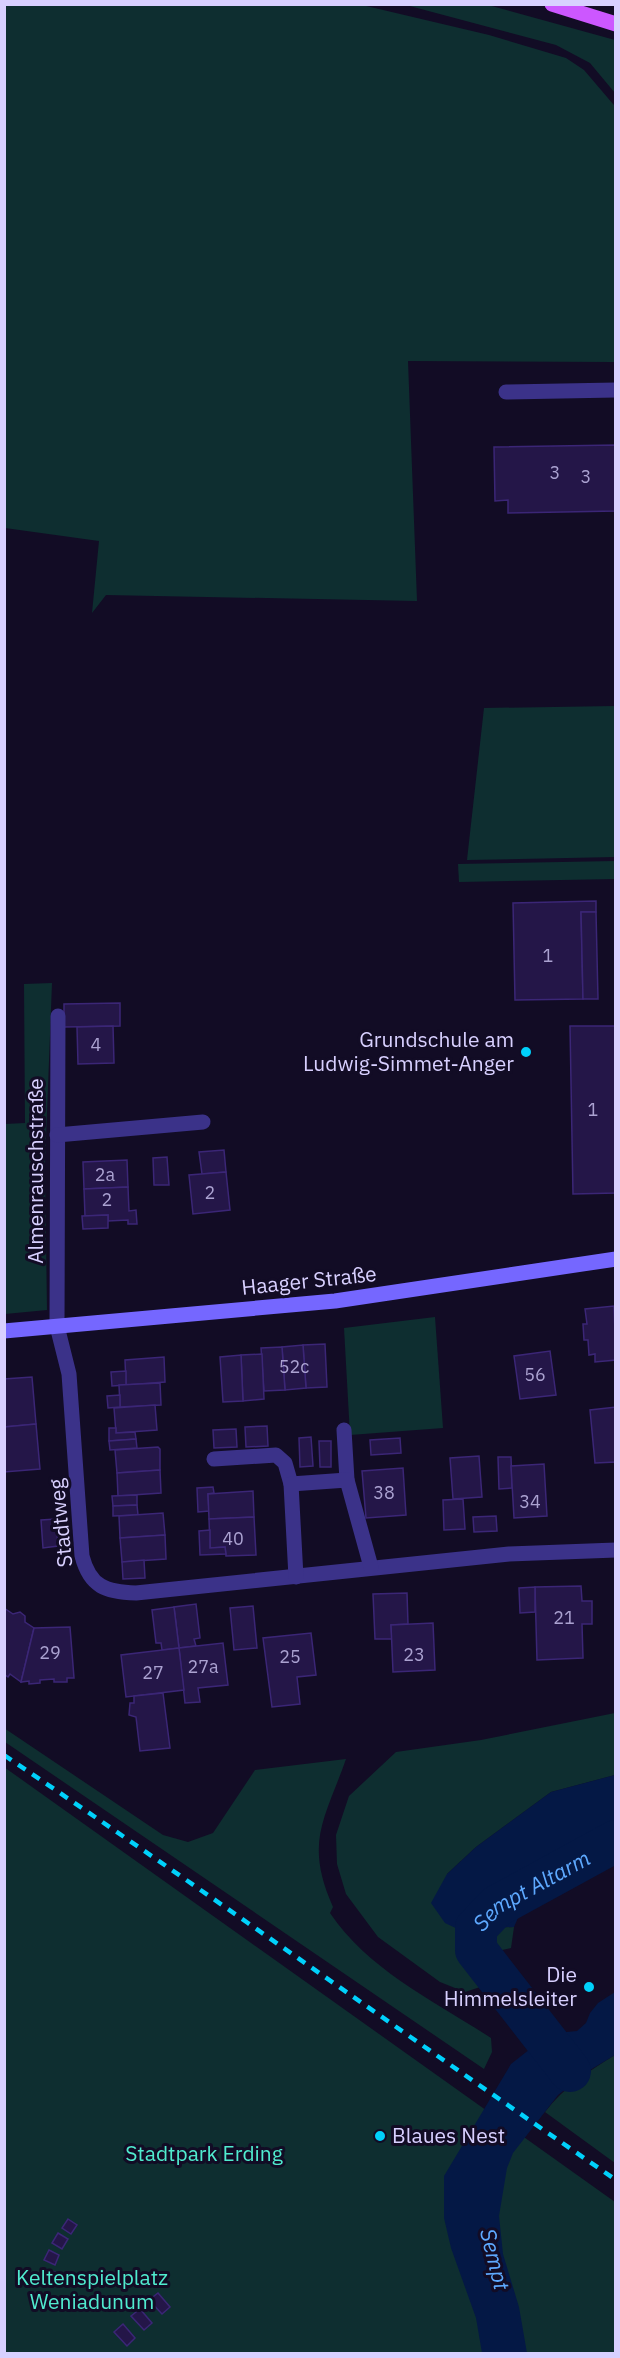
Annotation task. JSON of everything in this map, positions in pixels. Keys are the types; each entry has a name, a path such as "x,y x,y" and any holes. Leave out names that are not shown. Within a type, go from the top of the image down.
{"main road":[{"path":"552,4 615,24"}],"street":[{"path":"506,392 615,390"},
{"name":"Almenrauschstraße","path":"57,1326 58,1016"},
{"path":"57,1135 203,1122"},
{"name":"Haager Straße","path":"4,1331 336,1301 615,1259"},
{"name":"Stadtweg","path":"57,1326 69,1374 86,1574 99,1585 114,1592 136,1593 509,1554 615,1550"},
{"path":"344,1430 347,1480 371,1567"},
{"path":"214,1459 276,1455 285,1463 291,1484 296,1577"},
{"path":"291,1484 347,1480"}],"green space":[{"path":"5,4 362,5 489,35 566,58 584,70 616,107 615,362 408,361 417,601 106,595 92,613 99,541 5,528"},
{"path":"406,5 488,5 615,40 615,93 590,63 556,45"},
{"path":"615,706 615,857 467,860 484,708"},
{"path":"615,861 615,879 459,882 458,864"},
{"path":"52,983 45,1165 47,1310 5,1314 5,1124 25,1123 24,984"},
{"path":"435,1317 443,1428 350,1435 344,1328"},
{"path":"615,1713 615,1775 551,1792 476,1847 447,1874 461,1931 476,1928 514,1927 511,1948 466,1958 488,1977 483,1986 465,1992 440,1982 378,1937 346,1894 337,1864 336,1835 349,1796 396,1752 481,1740"},
{"path":"4,1728 163,1835 188,1842 213,1833 255,1770 346,1759 325,1815 319,1847 324,1884 333,1907 330,1913 363,1952 383,1968 491,2038 492,2052 484,2069 5,1742"},
{"name":"Stadtpark Erding","path":"4,1767 615,2202 615,2353 5,2353"},
{"path":"615,2055 615,2163 545,2112 586,2073"}],"water":[{"path":"615,1775 615,1853 521,1911 514,1927 476,1928 462,1931 445,1923 431,1903 447,1874 476,1847 551,1792"},
{"name":"Sempt","path":"615,1992 615,2055 590,2070 558,2095 513,2153 507,2168 499,2216 503,2254 519,2307 527,2353 482,2353 476,2318 451,2248 444,2218 444,2176 511,2064 544,2038 556,2033 577,2031 586,2023 598,2003"}],"building":[{"path":"616,445 616,511 508,513 508,500 495,501 494,447"},
{"path":"596,901 596,912 581,912 583,999 515,1000 513,903"},
{"path":"581,912 596,912 598,999 583,999"},
{"path":"120,1003 120,1026 64,1027 64,1004"},
{"path":"113,1026 114,1063 78,1064 77,1027"},
{"path":"570,1026 616,1026 616,1193 573,1194"},
{"path":"224,1150 226,1172 202,1174 199,1152"},
{"path":"167,1157 169,1185 154,1185 153,1158"},
{"path":"127,1160 128,1187 84,1189 83,1162"},
{"path":"226,1172 230,1210 193,1214 189,1175"},
{"path":"128,1187 129,1211 136,1210 137,1224 128,1224 128,1220 108,1221 108,1215 85,1216 84,1189"},
{"path":"108,1215 108,1228 83,1229 82,1216"},
{"path":"614,1306 616,1360 595,1362 595,1354 589,1355 588,1340 584,1340 583,1324 587,1324 585,1309"},
{"path":"325,1344 327,1387 306,1388 303,1345"},
{"path":"303,1345 306,1388 285,1390 282,1347"},
{"path":"282,1347 285,1390 264,1391 261,1348"},
{"path":"550,1351 556,1395 520,1399 514,1356"},
{"path":"262,1354 264,1399 243,1401 241,1355"},
{"path":"241,1355 243,1401 223,1402 220,1357"},
{"path":"164,1357 165,1382 126,1385 125,1360"},
{"path":"126,1371 126,1385 112,1386 111,1372"},
{"path":"32,1377 36,1424 4,1427 4,1379"},
{"path":"160,1383 161,1405 120,1407 119,1385"},
{"path":"120,1395 120,1407 108,1408 107,1396"},
{"path":"155,1405 157,1430 116,1433 114,1408"},
{"path":"616,1407 616,1462 595,1463 590,1410"},
{"path":"36,1424 40,1469 4,1472 4,1427"},
{"path":"267,1426 268,1446 246,1447 245,1427"},
{"path":"109,1428 116,1428 116,1433 135,1432 136,1439 109,1441"},
{"path":"236,1429 237,1447 214,1448 213,1430"},
{"path":"311,1437 313,1466 300,1467 299,1438"},
{"path":"400,1438 401,1453 371,1455 370,1440"},
{"path":"136,1439 137,1448 110,1450 109,1441"},
{"path":"319,1441 331,1441 331,1467 320,1467"},
{"path":"158,1447 160,1449 160,1470 117,1473 115,1450"},
{"path":"479,1456 482,1497 453,1499 450,1458"},
{"path":"498,1457 511,1457 512,1488 499,1489"},
{"path":"544,1464 547,1516 514,1518 511,1466"},
{"path":"403,1468 406,1515 366,1518 362,1471"},
{"path":"160,1470 161,1493 118,1496 117,1473"},
{"path":"213,1487 214,1493 208,1494 209,1511 198,1512 197,1488"},
{"path":"253,1491 254,1517 209,1519 208,1494"},
{"path":"137,1495 137,1505 113,1506 112,1496"},
{"path":"463,1499 465,1529 444,1530 443,1500"},
{"path":"137,1505 138,1515 113,1516 113,1506"},
{"path":"163,1513 165,1535 120,1538 119,1516"},
{"path":"496,1516 497,1531 474,1532 473,1517"},
{"path":"254,1517 256,1555 226,1556 225,1547 210,1548 209,1519"},
{"path":"56,1519 58,1546 43,1548 41,1520"},
{"path":"210,1530 210,1548 225,1547 226,1554 200,1555 199,1531"},
{"path":"165,1535 166,1559 122,1562 120,1538"},
{"path":"144,1560 145,1578 123,1579 122,1562"},
{"path":"581,1586 582,1601 592,1601 592,1624 582,1624 583,1658 537,1660 535,1587"},
{"path":"535,1587 535,1612 520,1613 519,1588"},
{"path":"407,1593 408,1624 391,1625 392,1639 375,1639 373,1594"},
{"path":"196,1604 200,1638 194,1639 196,1646 179,1648 174,1607"},
{"path":"253,1606 257,1648 234,1650 230,1608"},
{"path":"174,1607 179,1648 162,1650 161,1643 156,1643 152,1610"},
{"path":"4,1608 13,1614 20,1612 25,1616 25,1622 34,1628 21,1682 10,1674 8,1677 4,1674"},
{"path":"433,1623 435,1670 393,1672 391,1625"},
{"path":"70,1627 74,1678 67,1678 67,1682 54,1682 54,1679 29,1684 29,1681 21,1682 34,1628"},
{"path":"311,1633 316,1675 297,1677 300,1704 272,1707 263,1638"},
{"path":"223,1643 228,1685 198,1688 200,1702 185,1703 179,1648"},
{"path":"179,1648 184,1690 126,1697 121,1655"},
{"path":"163,1693 170,1748 140,1751 136,1717 129,1715 130,1703 134,1703 134,1696"},
{"path":"68,2219 77,2225 71,2234 62,2228"},
{"path":"58,2233 68,2239 62,2249 52,2243"},
{"path":"49,2250 59,2255 55,2265 44,2260"},
{"path":"42,2268 60,2274 57,2284 39,2279"},
{"path":"158,2293 170,2307 162,2314 149,2300"},
{"path":"140,2309 152,2323 144,2330 131,2316"},
{"path":"123,2324 135,2338 127,2346 114,2332"}],"waterway":[{"name":"Sempt Altarm","path":"570,2071 476,1950 476,1928 497,1906 616,1841"}],"railway":[{"path":"4,1755 616,2180"}],"place":[{"name":"Grundschule am Ludwig-Simmet-Anger","path":"526,1052"},
{"name":"Die Himmelsleiter","path":"589,1987"},
{"name":"Blaues Nest","path":"380,2136"}],"park label":[{"name":"Keltenspielplatz Weniadunum","path":"92,2290"}]}
